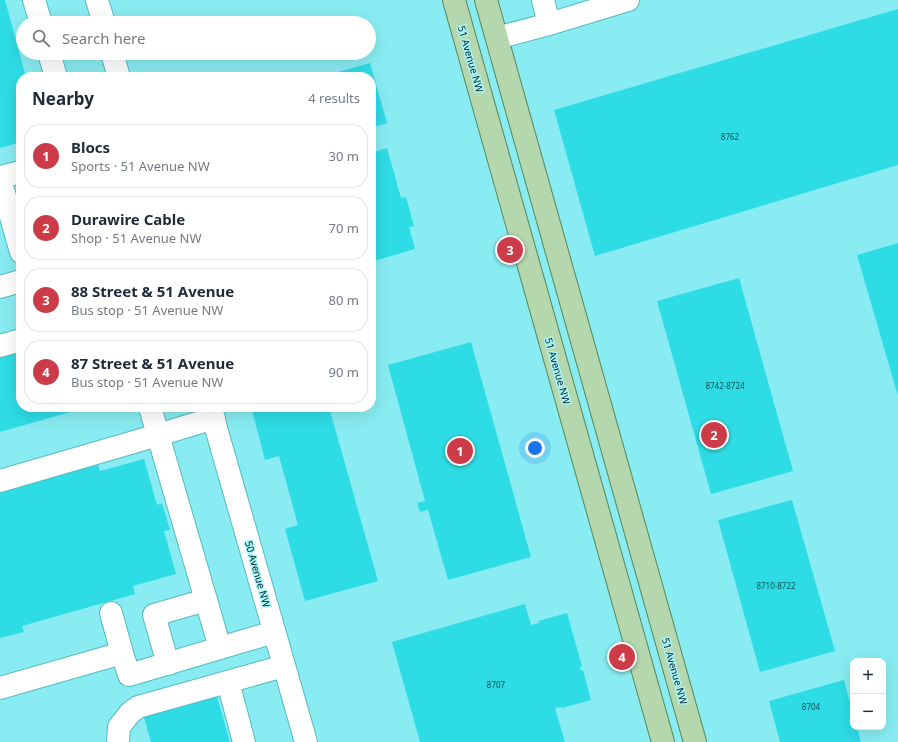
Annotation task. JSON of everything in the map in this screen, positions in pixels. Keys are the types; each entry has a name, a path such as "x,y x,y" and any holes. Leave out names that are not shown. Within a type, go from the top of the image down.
{"main road":[{"name":"51 Avenue NW","path":"454,0 663,742"},
{"name":"51 Avenue NW","path":"486,0 695,742"}],"street":[{"path":"34,0 39,16"},
{"path":"97,0 102,16"},
{"path":"543,0 549,24"},
{"path":"497,38 628,0"},
{"path":"51,60 55,72"},
{"path":"114,60 117,72"},
{"path":"16,173 0,178 16,234"},
{"path":"0,287 16,282"},
{"path":"0,346 16,341"},
{"path":"151,412 220,648"},
{"path":"4,479 158,435 212,413"},
{"name":"50 Avenue NW","path":"212,413 306,742"},
{"path":"168,664 154,615 206,600"},
{"path":"111,613 129,675 274,632"},
{"path":"0,688 122,653"},
{"path":"118,742 119,727 130,713 138,707 284,666"},
{"path":"228,682 244,742"}],"building":[{"path":"0,0 5,0 16,40 16,60 21,60 25,72 16,72 16,143 0,148"},
{"path":"898,9 898,165 595,256 554,110"},
{"path":"370,63 373,72 338,72"},
{"path":"376,84 387,123 376,126"},
{"path":"387,148 401,198 406,197 414,226 409,227 415,249 376,261 376,151"},
{"path":"898,243 898,396 857,255"},
{"path":"739,278 793,471 711,494 657,301"},
{"path":"471,342 531,557 448,580 428,510 420,512 417,503 425,501 388,365"},
{"path":"16,350 16,412 70,412 0,432 0,355"},
{"path":"252,412 330,412 378,581 305,601 285,529 298,525 279,456 265,460"},
{"path":"144,459 157,505 162,503 170,530 164,531 176,574 133,586 135,594 22,626 24,632 0,638 0,492 98,465 100,471"},
{"path":"792,500 835,651 760,672 718,520"},
{"path":"525,604 531,625 539,623 538,621 567,613 582,666 580,667 581,671 583,670 591,700 562,708 555,708 565,742 420,742 392,642"},
{"path":"844,680 850,702 850,730 858,730 861,742 780,742 769,701"},
{"path":"214,686 230,742 151,742 141,707"}],"place":[{"name":"88 Street & 51 Avenue","path":"510,250"},
{"name":"Durawire Cable","path":"714,435"},
{"name":"Blocs","path":"460,451"},
{"name":"87 Street & 51 Avenue","path":"622,657"}]}
